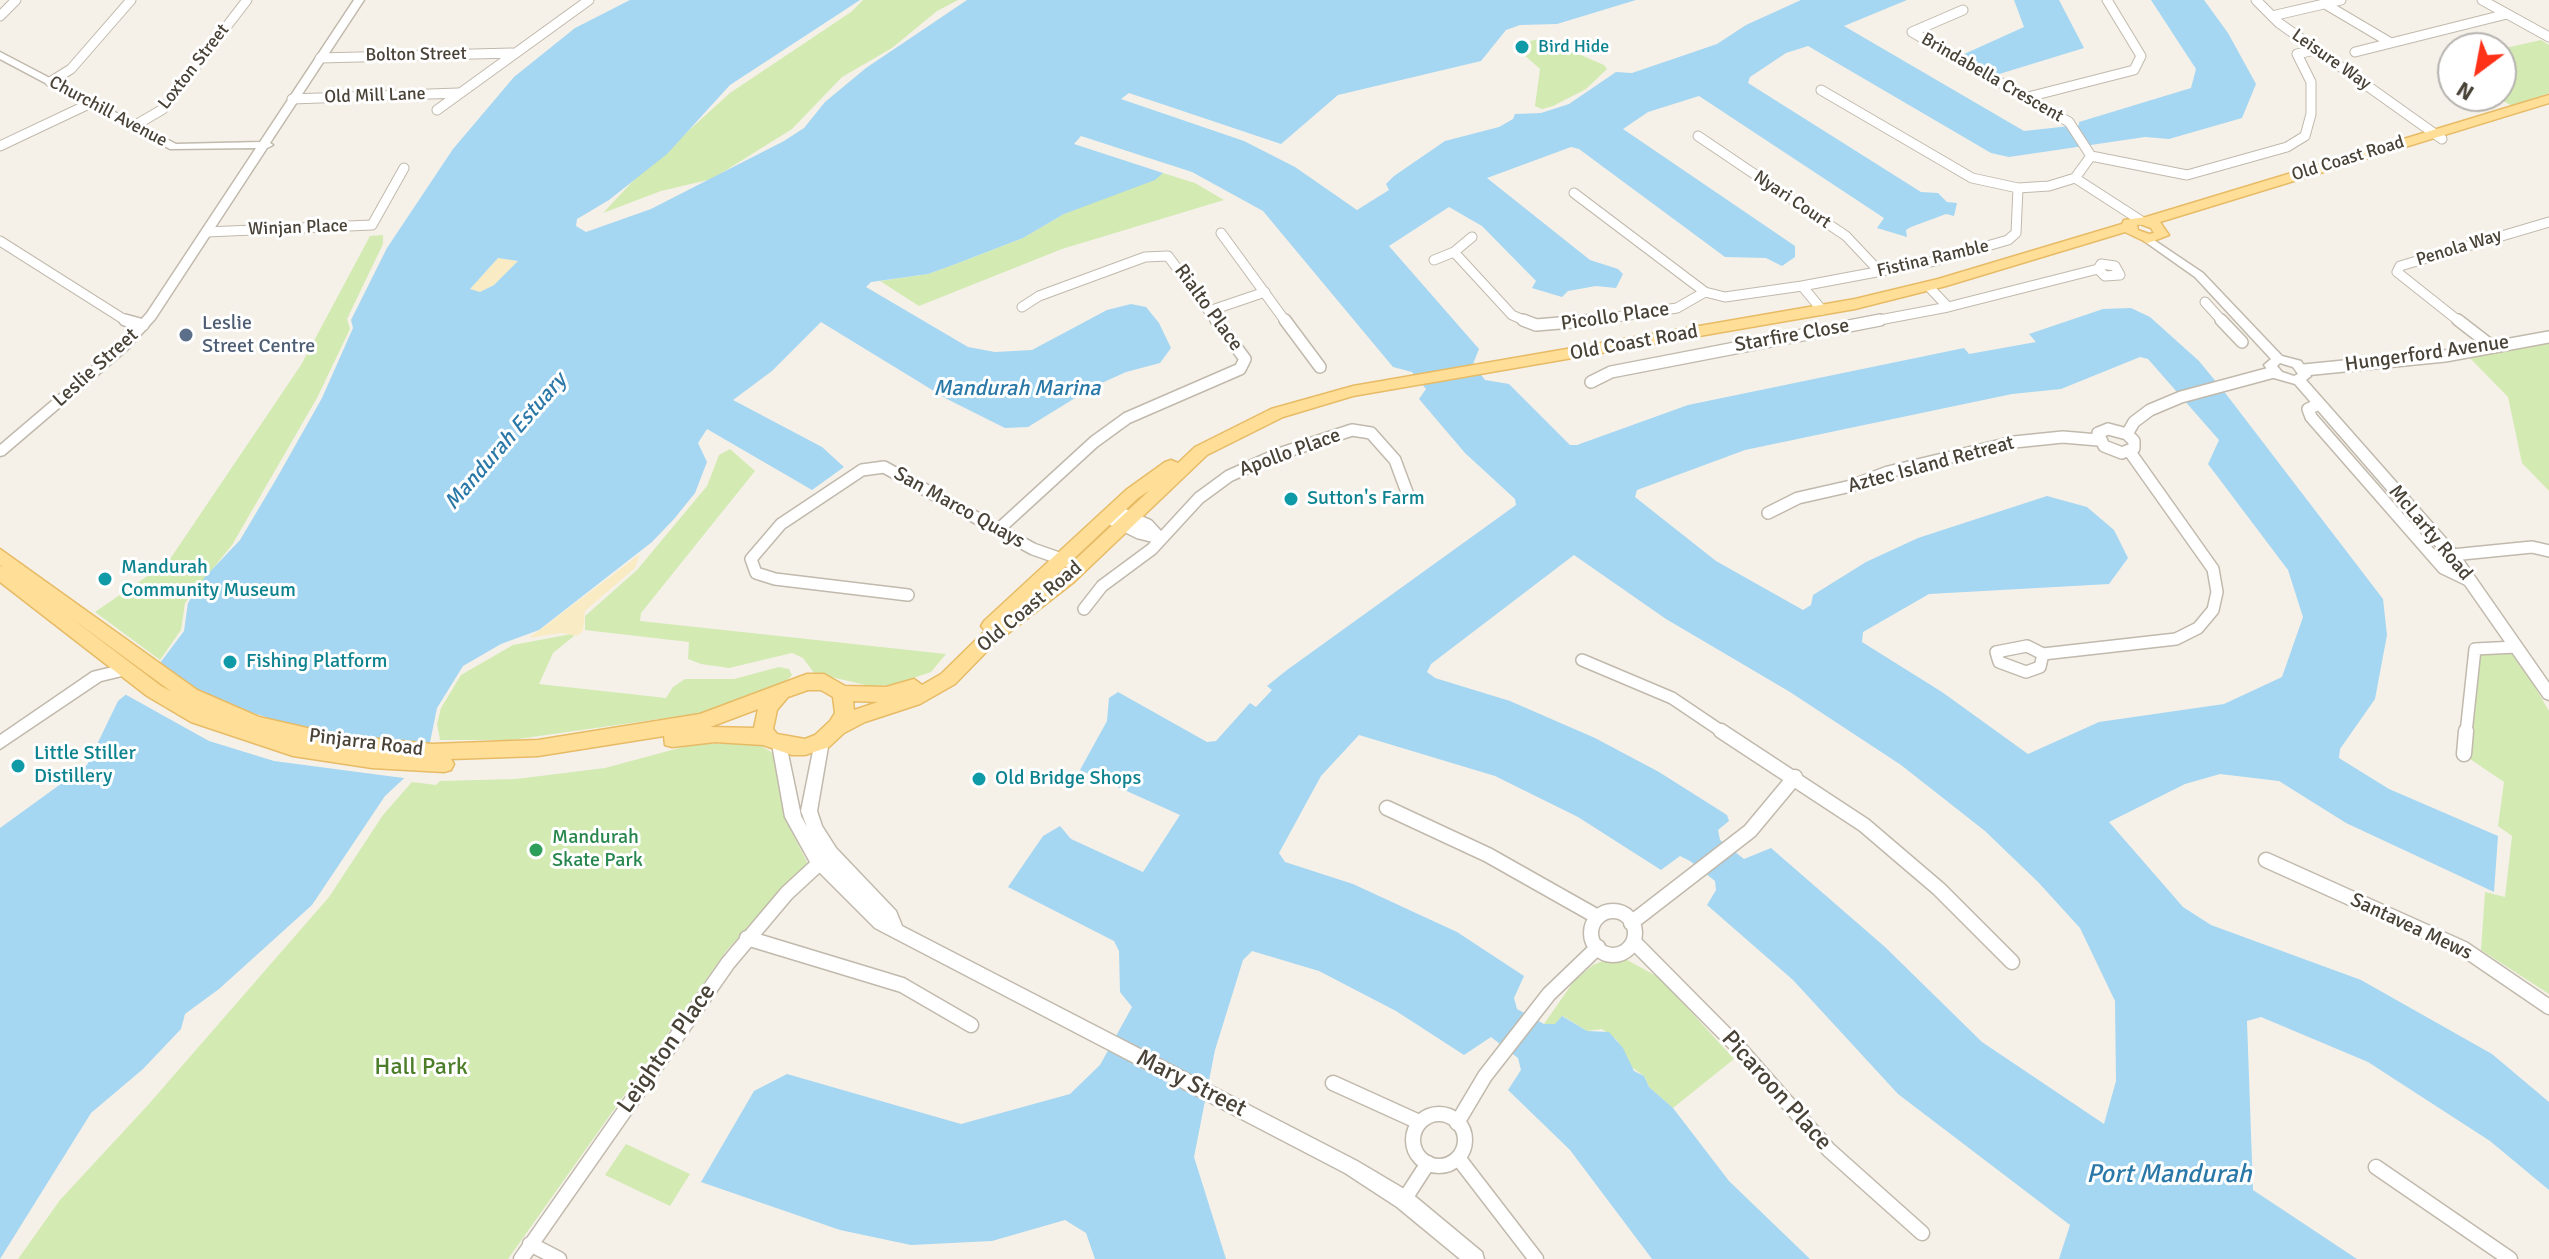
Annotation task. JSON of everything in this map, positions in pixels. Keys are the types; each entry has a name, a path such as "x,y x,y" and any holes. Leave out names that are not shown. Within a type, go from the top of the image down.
{"main road":[{"name":"Old Coast Road","path":"837,727 859,716 913,699 948,679 1066,568 1158,475 1277,413 1343,393 1822,310 1929,287 2194,213 2549,99"},
{"name":"Old Coast Road","path":"2144,228 2397,145 2549,109"},
{"path":"2397,145 2420,130 2413,118"},
{"name":"Pinjarra Road","path":"0,556 181,707 262,740 330,755 544,759 715,734 773,740"},
{"name":"Old Coast Road","path":"842,693 886,695 905,690 945,670 1066,568"},
{"name":"Pinjarra Road","path":"0,573 135,670"},
{"path":"807,682 824,682 842,693 845,714 822,741 805,747 773,740 763,730 765,715 778,694 807,682"},
{"name":"Pinjarra Road","path":"446,758 538,748 701,722 778,694"}],"street":[{"path":"0,16 16,0"},
{"path":"50,82 71,69 131,0"},
{"name":"Loxton Street","path":"134,126 163,109 247,0"},
{"name":"Leslie Street","path":"324,58 359,0"},
{"name":"Leslie Street","path":"0,452 101,367 143,325 206,232 216,224 265,145 365,0"},
{"path":"437,110 589,0"},
{"path":"2028,97 2134,70 2141,56 2107,0"},
{"name":"Leisure Way","path":"2256,0 2315,50 2442,135"},
{"path":"2272,16 2341,0"},
{"path":"2482,0 2549,37"},
{"path":"2325,4 2391,43"},
{"name":"Brindabella Crescent","path":"1963,10 1912,32 2069,122 2090,152"},
{"path":"2355,52 2507,14"},
{"path":"2072,180 2090,152 2187,175 2287,147 2305,136 2311,114 2312,90 2297,54 2315,50"},
{"name":"Bolton Street","path":"324,58 512,53"},
{"name":"Churchill Avenue","path":"0,55 180,148 265,145"},
{"path":"1821,90 1951,169 2018,188 2072,180 2144,228 2199,275 2246,322 2276,366 2283,378 2301,375 2293,362 2276,366 2181,397 2150,410 2134,422 2127,434"},
{"name":"Old Mill Lane","path":"296,99 458,93"},
{"path":"0,146 91,103"},
{"name":"Nyari Court","path":"1698,136 1846,236 1880,272"},
{"name":"Winjan Place","path":"206,232 372,225 404,168"},
{"name":"Fistina Ramble","path":"1705,292 1725,297 1802,286 1935,261 2014,237 2018,188"},
{"path":"1574,193 1705,292"},
{"name":"Penola Way","path":"2493,347 2397,272 2400,266 2549,222"},
{"path":"1221,233 1320,367"},
{"path":"1434,260 1454,252 1472,237"},
{"path":"0,241 132,324 143,325"},
{"name":"Picollo Place","path":"1454,252 1512,315 1536,325 1677,308 1705,292"},
{"name":"Rialto Place","path":"999,529 1094,442 1127,418 1240,369 1245,359 1177,263 1161,255 1039,296 1022,307"},
{"name":"Starfire Close","path":"1591,382 1611,372 1948,307 2098,269"},
{"path":"1802,286 1822,310"},
{"path":"1929,287 1948,307"},
{"path":"1212,310 1265,292"},
{"path":"2205,302 2242,342"},
{"path":"2225,324 2246,322"},
{"name":"Hungerford Avenue","path":"2301,375 2549,337"},
{"name":"McLarty Road","path":"2301,375 2319,404 2452,555 2549,694"},
{"path":"2319,404 2308,409 2311,417 2443,568 2470,581"},
{"path":"2108,429 2127,434 2134,441 2130,452 2112,451 2098,440 2098,433 2108,429"},
{"name":"Apollo Place","path":"1084,609 1102,586 1144,557 1199,498 1229,476 1276,455 1352,430 1371,433 1395,460 1408,495"},
{"name":"Aztec Island Retreat","path":"1768,513 1798,498 1851,486 1888,472 2014,442 2063,437 2098,440"},
{"path":"2043,654 2176,639 2198,628 2213,610 2217,592 2213,569 2130,452"},
{"name":"San Marco Quays","path":"908,595 775,579 756,573 751,559 781,524 868,467 884,467 1066,568"},
{"path":"1118,517 1159,538"},
{"path":"2452,555 2532,547 2549,551"},
{"path":"2464,754 2475,649 2516,647"},
{"path":"1582,660 1672,698 1864,825 1939,889 2012,962"},
{"path":"0,743 97,676 135,670"},
{"name":"Mary Street","path":"773,740 793,817 826,858 890,916 895,928 975,975 1351,1167 1404,1200 1475,1259"},
{"name":"Mary Street","path":"822,741 809,811 826,858"},
{"path":"1631,923 1750,831 1795,777"},
{"path":"1387,808 1488,855 1596,916 1614,913 1631,923 1635,943 1630,950 1615,954 1598,947 1590,928 1596,916"},
{"name":"Leighton Place","path":"526,1252 747,938 826,858"},
{"name":"Santavea Mews","path":"2266,860 2464,949 2549,1007"},
{"path":"747,938 902,985 971,1025"},
{"name":"Picaroon Place","path":"1635,943 1741,1050 1829,1150 1922,1233"},
{"path":"1457,1123 1485,1076 1549,994 1598,947"},
{"path":"1333,1083 1419,1122"},
{"path":"1433,1114 1442,1114 1457,1123 1465,1142 1459,1159 1443,1167 1428,1163 1414,1142 1419,1122 1433,1114"},
{"path":"1459,1159 1536,1259"},
{"path":"1404,1200 1428,1163"},
{"path":"2376,1167 2510,1259"},
{"path":"526,1252 559,1259"}],"green space":[{"path":"863,0 958,0 937,11 892,48 842,77 792,129 712,179 661,191 603,213 633,181 730,93 851,12"},
{"path":"1541,38 1607,69 1586,89 1553,106 1542,109 1535,106 1540,69 1514,46"},
{"path":"2541,40 2549,45 2549,93 2517,104 2517,45"},
{"path":"1163,173 1195,183 1224,200 1062,249 919,306 880,281 928,274 953,265 1023,238 1064,214"},
{"path":"383,235 383,244 347,319 350,329 317,398 232,545 185,603 181,630 160,660 95,612 168,562 301,365 370,236"},
{"path":"2549,337 2549,491 2522,463 2508,397 2464,352"},
{"path":"730,449 755,471 641,613 640,621 946,654 931,672 893,685 870,686 814,673 803,658 792,653 729,668 688,659 689,642 585,630 585,616 637,570 707,486 719,455"},
{"path":"571,634 574,636 553,653 539,684 666,698 673,687 685,679 734,679 779,667 789,669 792,675 786,682 716,711 511,740 440,740 437,724 441,708 461,675 513,645"},
{"path":"2514,651 2549,711 2549,994 2481,950 2485,892 2505,897 2512,836 2498,826 2504,782 2470,759 2480,654"},
{"name":"Hall Park","path":"694,744 758,744 776,755 787,822 808,864 727,950 508,1259 18,1259 60,1200 148,1105 329,897 383,815 412,782 436,785 440,781 516,779 605,768"},
{"path":"1608,959 1627,960 1660,978 1734,1059 1673,1108 1649,1087 1644,1076 1630,1066 1617,1040 1602,1029 1587,1031 1563,1016 1556,1024 1544,1024 1574,981 1593,965"},
{"path":"626,1144 690,1174 670,1206 605,1175"}],"sand":[{"path":"498,258 518,261 494,285 480,292 470,289"},
{"path":"640,554 635,568 585,611 583,631 577,636 561,633 529,638"}],"water":[{"path":"630,0 860,0 730,85 667,154 609,200 577,219 576,226 586,232 651,209 784,141 804,128 825,102 866,68 967,0 1636,0 1557,24 1520,25 1506,30 1481,61 1338,95 1281,144 1129,93 1121,99 1244,141 1295,167 1357,210 1389,190 1386,184 1394,176 1445,141 1499,127 1513,119 1515,114 1541,113 1569,104 1616,72 1632,73 1717,44 1746,25 1801,0 1907,0 1844,26 2024,131 2079,125 2079,122 2191,88 2196,69 2151,0 2204,0 2228,33 2256,84 2242,118 2169,139 2145,137 2009,157 1991,153 1808,46 1786,53 1750,77 1748,83 1921,192 1938,193 1947,202 1957,203 1954,216 1946,214 1911,227 1906,230 1907,237 1877,228 1884,218 1699,96 1648,112 1623,129 1795,246 1795,257 1782,266 1766,258 1725,257 1579,149 1571,147 1487,178 1590,260 1618,269 1623,274 1616,288 1596,286 1568,291 1562,297 1532,288 1536,281 1482,226 1449,207 1389,246 1479,349 1473,364 1485,380 1509,384 1570,445 1688,405 1964,348 1969,354 2036,342 2029,334 2103,309 2131,308 2150,317 2199,361 2383,599 2387,635 2375,699 2340,749 2339,758 2389,789 2498,836 2494,892 2346,823 2279,781 2220,774 2185,784 2109,822 2183,907 2211,925 2361,980 2492,1054 2549,1102 2549,1190 2490,1141 2368,1062 2261,1017 2247,1021 2253,1190 2357,1259 2059,1259 2070,1225 1898,1094 1793,980 1707,905 1716,890 1715,881 1690,861 1680,856 1661,870 1578,817 1495,776 1359,735 1321,776 1279,853 1285,862 1353,884 1457,932 1524,976 1514,998 1517,1009 1544,1024 1555,1024 1562,1016 1587,1031 1609,1032 1623,1048 1634,1071 1644,1076 1649,1087 1673,1108 1729,1181 1810,1259 1652,1259 1570,1150 1508,1090 1521,1070 1518,1058 1491,1037 1464,1055 1396,1011 1319,971 1252,951 1243,960 1215,1050 1194,1157 1226,1259 1095,1259 1086,1233 1065,1220 992,1241 911,1245 840,1230 701,1182 754,1091 787,1074 961,1124 1070,1094 1100,1065 1132,1007 1120,992 1119,951 1114,941 1008,887 1043,836 1060,826 1071,839 1143,872 1180,815 1080,770 1107,721 1109,698 1118,692 1207,742 1216,741 1250,703 1256,707 1272,690 1267,686 1287,670 1516,505 1515,499 1465,453 1419,399 1426,389 1412,372 1393,367 1263,211 1192,172 1081,136 1074,144 1163,173 1155,180 1064,214 1023,238 953,265 928,274 871,282 866,287 968,347 995,352 1032,350 1107,310 1131,304 1146,307 1159,323 1171,348 1160,363 1126,372 1093,387 1028,427 1005,428 947,399 821,322 772,371 733,400 822,447 844,467 812,490 707,429 698,443 707,462 695,493 674,519 652,542 539,630 501,644 463,666 437,708 427,757 385,796 312,905 219,989 185,1014 181,1029 143,1069 91,1113 0,1259 0,828 87,765 118,701 154,671 184,631 188,603 204,578 240,540 322,398 353,328 351,320 387,248 453,149 514,77 575,28","holes":["498,258 518,261 494,285 480,292 470,289","2140,357 2148,359 2219,440 2208,464 2288,570 2303,617 2282,677 2224,704 2099,722 2028,754 1942,692 1862,642 1863,632 1929,594 2109,584 2128,558 2114,530 2087,507 2047,496 1918,538 1866,562 1813,595 1811,605 1803,610 1716,561 1635,497 1637,490 1745,450 2012,394 2061,389","1574,555 1666,619 1790,692 1901,765 1985,831 2080,928 2115,1001 2116,1081 2104,1124 1982,1042 1885,947 1771,848 1744,859 1720,840 1718,830 1729,821 1727,815 1659,772 1595,738 1510,701 1435,678 1427,672 1431,664"]},
{"path":"2014,0 2059,0 2084,48 1996,75 1962,55 2024,27"}],"pier":[{"path":"151,669 232,706 281,722 367,739 433,744 425,764 411,779 274,761 209,741 121,692"}],"place":[{"name":"Bird Hide","path":"1522,47"},
{"name":"Leslie Street Centre","path":"186,335"},
{"name":"Sutton's Farm","path":"1291,499"},
{"name":"Mandurah Community Museum","path":"105,579"},
{"name":"Fishing Platform","path":"230,662"},
{"name":"Little Stiller Distillery","path":"18,766"},
{"name":"Old Bridge Shops","path":"979,779"},
{"name":"Mandurah Skate Park","path":"536,850"}],"water label":[{"name":"Mandurah Marina","path":"1017,389"},
{"name":"Mandurah Estuary","path":"506,442"},
{"name":"Port Mandurah","path":"2169,1175"}]}
